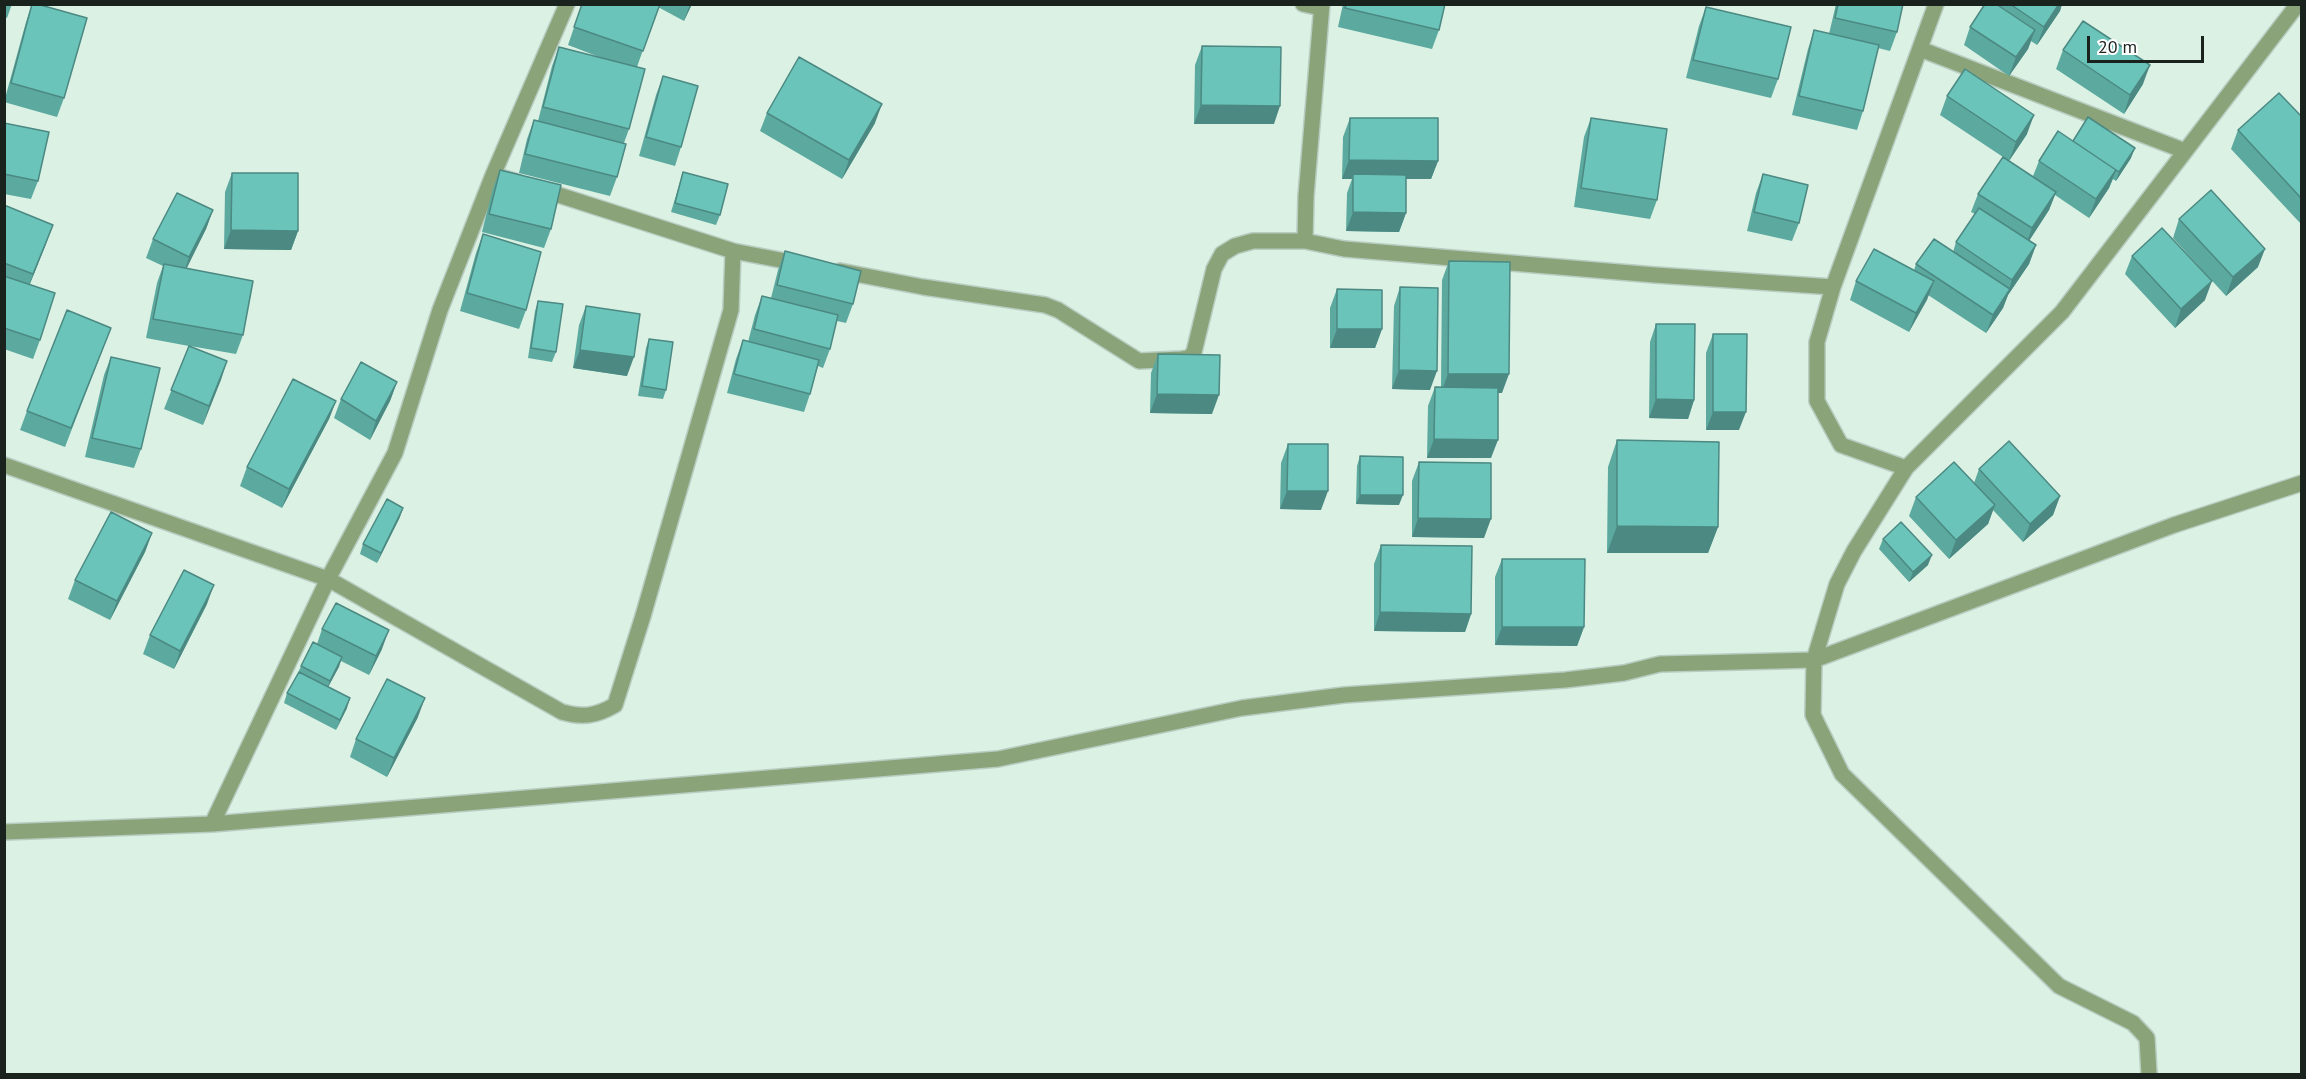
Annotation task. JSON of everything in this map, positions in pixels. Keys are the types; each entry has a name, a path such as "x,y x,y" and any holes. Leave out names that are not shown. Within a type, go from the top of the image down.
{"street":[{"path":"212,824 328,579 395,453 441,310 493,175 567,4"},
{"path":"1304,4 1322,6 1306,196 1305,241"},
{"path":"1906,468 1841,445 1817,401 1817,342 1833,287 1936,4"},
{"path":"2149,1074 2147,1038 2133,1023 2059,987 1842,774 1813,715 1814,660 1837,584 1854,551 1906,468 2062,312 2298,4"},
{"path":"1920,49 2186,151"},
{"path":"493,175 733,251 923,287 1045,305 1058,310 1136,359 1143,361 1189,358 1194,352 1214,269 1222,254 1235,246 1253,241 1305,241 1344,249 1655,275 1833,287"},
{"path":"4,465 328,579 562,712 577,716 592,716 615,705 643,616 731,310 733,251"},
{"path":"4,832 212,824 998,759 1242,708 1281,702 1344,695 1565,680 1624,673 1660,664 1814,660 2174,525 2301,483"}],"building":[{"path":"32,4 87,18 64,98 11,83"},
{"path":"582,4 660,4 643,51 574,27"},
{"path":"1346,4 1445,4 1439,30 1345,8"},
{"path":"1838,4 1903,4 1897,32 1835,18"},
{"path":"1985,4 1996,4 2035,30 2016,57 1970,27"},
{"path":"2010,4 2059,4 2044,27"},
{"path":"1706,7 1791,27 1778,79 1693,60"},
{"path":"2083,21 2150,65 2130,95 2063,50"},
{"path":"1814,30 1879,45 1863,111 1799,96"},
{"path":"1202,46 1281,47 1280,106 1201,105"},
{"path":"559,47 645,69 629,129 543,107"},
{"path":"799,57 882,104 849,160 767,113"},
{"path":"1965,69 2034,115 2016,142 1947,96"},
{"path":"663,76 698,86 681,147 646,137"},
{"path":"2279,93 2301,116 2301,198 2238,130"},
{"path":"2088,117 2135,148 2119,172 2073,141"},
{"path":"1350,118 1438,118 1438,161 1349,160"},
{"path":"1591,118 1667,129 1657,200 1581,188"},
{"path":"534,120 626,144 617,177 525,154"},
{"path":"4,123 49,132 38,181 4,174"},
{"path":"2058,131 2116,170 2096,199 2039,161"},
{"path":"2003,157 2056,192 2032,228 1978,194"},
{"path":"500,170 561,185 551,229 489,214"},
{"path":"683,172 728,184 720,215 675,203"},
{"path":"232,173 298,173 298,231 231,230"},
{"path":"1353,174 1406,175 1406,213 1353,212"},
{"path":"1763,174 1808,185 1799,223 1754,212"},
{"path":"2211,190 2265,249 2233,277 2179,219"},
{"path":"177,193 213,210 189,257 153,239"},
{"path":"4,205 53,225 33,274 4,263"},
{"path":"1979,208 2036,245 2012,280 1956,242"},
{"path":"2162,228 2212,281 2181,309 2132,256"},
{"path":"483,234 541,252 526,310 467,293"},
{"path":"1934,239 2010,289 1993,315 1916,264"},
{"path":"1874,249 1934,281 1916,313 1856,281"},
{"path":"785,251 861,271 853,304 777,285"},
{"path":"1449,261 1510,262 1509,374 1448,374"},
{"path":"164,264 253,281 243,335 153,319"},
{"path":"4,276 55,293 40,340 4,328"},
{"path":"1400,287 1438,288 1437,371 1399,370"},
{"path":"1337,289 1382,290 1382,329 1337,329"},
{"path":"762,296 838,315 830,349 754,329"},
{"path":"538,301 563,304 556,352 531,348"},
{"path":"586,306 640,314 634,357 580,350"},
{"path":"67,310 111,328 71,428 27,411"},
{"path":"1656,324 1695,324 1694,400 1656,399"},
{"path":"1713,334 1747,334 1746,412 1713,412"},
{"path":"649,339 673,342 666,390 642,386"},
{"path":"743,340 819,360 810,394 734,374"},
{"path":"189,346 227,361 209,406 171,390"},
{"path":"1158,354 1220,355 1219,395 1157,394"},
{"path":"111,357 160,368 141,449 92,438"},
{"path":"361,362 397,382 376,421 341,399"},
{"path":"293,379 336,401 289,489 247,467"},
{"path":"1435,387 1498,388 1498,440 1434,439"},
{"path":"1617,440 1719,442 1718,527 1617,526"},
{"path":"2009,441 2060,496 2030,524 1979,469"},
{"path":"1288,444 1328,444 1328,491 1287,491"},
{"path":"1360,456 1403,457 1403,495 1360,495"},
{"path":"1419,462 1491,463 1491,519 1418,518"},
{"path":"1954,462 1995,505 1956,540 1916,497"},
{"path":"387,499 403,508 381,553 363,544"},
{"path":"111,512 152,533 117,601 75,580"},
{"path":"1901,522 1932,555 1913,572 1883,539"},
{"path":"1381,545 1472,546 1471,614 1380,612"},
{"path":"1502,559 1585,559 1584,627 1502,627"},
{"path":"184,570 214,585 180,651 150,635"},
{"path":"336,603 389,630 376,656 322,629"},
{"path":"313,642 342,657 330,681 301,666"},
{"path":"299,672 350,698 340,720 287,693"},
{"path":"387,679 425,698 394,758 356,739"}]}
